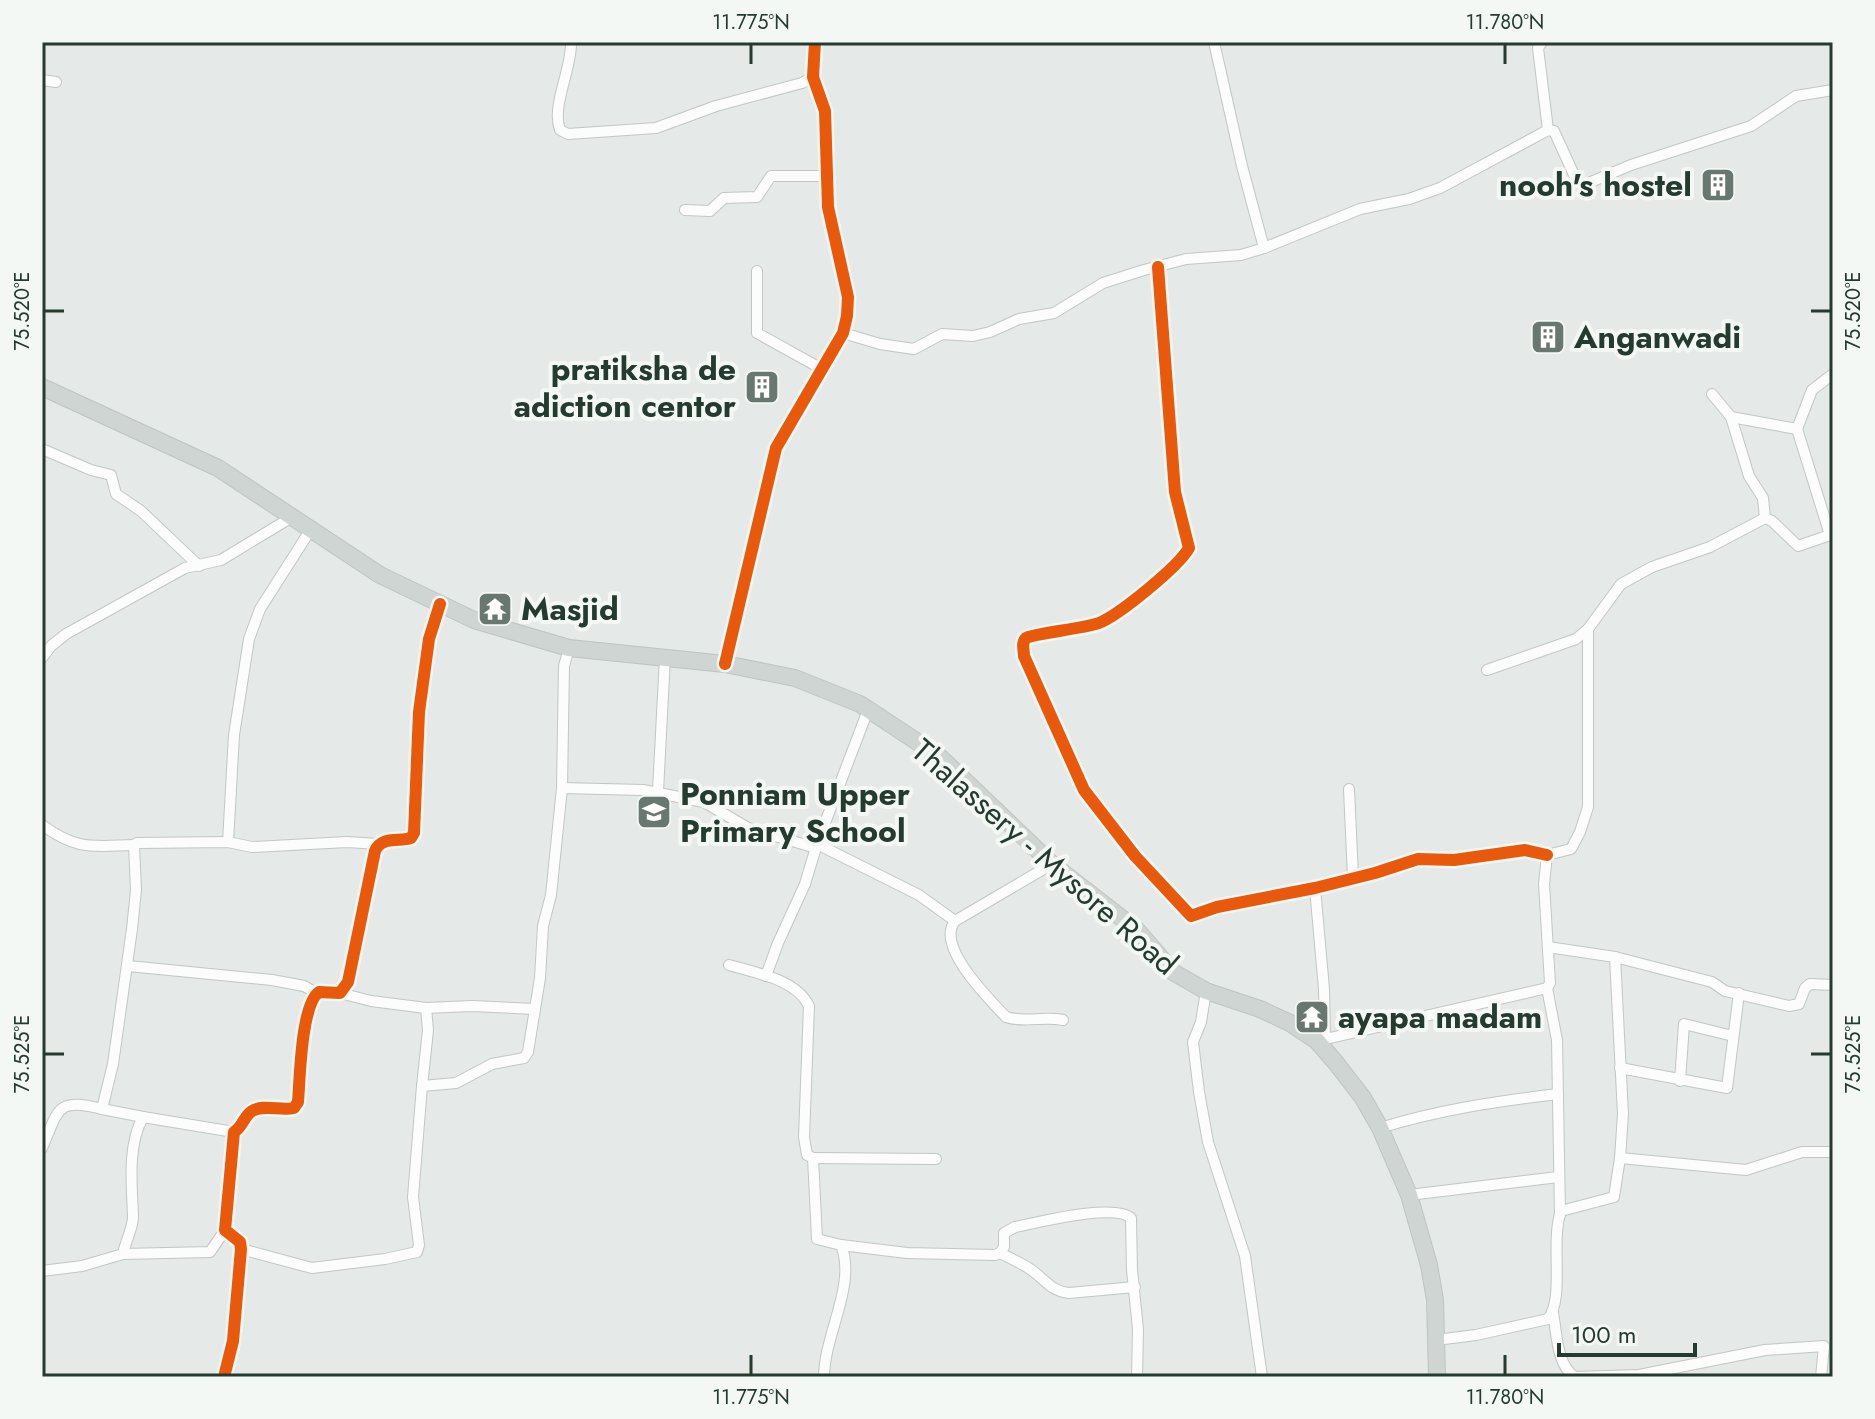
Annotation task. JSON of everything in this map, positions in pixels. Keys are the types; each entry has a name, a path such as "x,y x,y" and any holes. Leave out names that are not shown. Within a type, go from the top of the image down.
{"main road":[{"name":"Thalassery - Mysore Road","path":"42,387 218,468 380,575 474,620 569,648 725,664 795,678 868,710 942,759 1052,864 1137,930 1173,972 1206,991 1276,1016 1321,1040 1363,1098 1380,1128 1409,1195 1429,1265 1435,1300 1437,1377"}],"street":[{"path":"571,42 558,107 558,125 568,134 656,128 813,77"},
{"path":"725,664 776,448 843,333 847,316 848,297 828,207 825,111 813,77 815,42"},
{"path":"1214,42 1264,248"},
{"path":"1542,42 1538,48 1548,130"},
{"path":"42,80 56,82"},
{"path":"843,333 880,344 914,349 942,334 973,336 990,332 1019,319 1054,313 1103,283 1186,259 1241,255 1360,209 1409,199 1440,188 1548,130 1554,131 1579,183 1586,184 1631,165 1751,126 1796,96 1833,90"},
{"path":"685,210 710,211 724,198 757,197 771,176 827,176"},
{"path":"1158,267 1175,492 1189,548 1182,561 1168,574 1101,623 1027,637 1023,643 1024,656 1084,790 1135,856 1188,913 1196,916 1217,907 1315,888 1418,859 1441,861 1525,850 1547,855 1571,849 1588,807 1588,629"},
{"path":"757,271 757,333 822,369"},
{"path":"1765,518 1798,546 1832,534 1797,429 1812,390 1833,374"},
{"path":"1712,394 1731,417 1749,476 1763,498 1765,518"},
{"path":"1731,417 1797,429"},
{"path":"42,449 111,475 116,494 141,511 199,566"},
{"path":"42,658 66,634 175,573 221,560 292,517"},
{"path":"1487,670 1576,639 1588,629 1621,584 1652,567 1710,547 1765,518"},
{"path":"228,842 234,735 249,639 260,609 311,529"},
{"path":"42,825 68,842 81,846 134,845 142,842 228,842 252,847 347,842 378,844 411,838 414,833 419,712 429,639 440,604"},
{"path":"422,1086 456,1083 492,1064 524,1058 530,1044 562,788 564,666 569,648"},
{"path":"658,791 665,657"},
{"path":"766,976 802,894 868,710"},
{"path":"562,788 658,791 704,802 748,828 817,846 919,895 955,921"},
{"path":"1349,789 1353,877"},
{"path":"340,993 348,982 378,844"},
{"path":"102,1109 113,1064 128,966 136,890 134,845"},
{"path":"1547,855 1544,884 1550,983 1547,988 1557,1040 1560,1215 1556,1228 1553,1313 1568,1373 1575,1377 1639,1375 1765,1350 1828,1345 1821,1377"},
{"path":"1052,864 955,921 950,927 949,936 960,962 1006,1017 1016,1021 1063,1020"},
{"path":"1315,888 1324,989 1321,1040 1547,988"},
{"path":"1548,947 1615,957 1712,982 1725,991 1789,1006 1799,1004 1805,988 1810,984 1833,985"},
{"path":"1560,1215 1567,1208 1614,1197 1623,1114 1615,957"},
{"path":"729,965 793,987 805,997 809,1006 811,1016 804,1106 806,1152 813,1158 936,1159"},
{"path":"128,966 272,980 304,986 316,993 340,993 371,1001 426,1008 472,1006 535,1009"},
{"path":"1206,991 1201,1022 1193,1042 1199,1092 1208,1142 1245,1256 1262,1377"},
{"path":"42,1148 59,1110 65,1105 78,1104 234,1132 243,1126 245,1117 260,1108 294,1108 298,1102 305,1033 316,993"},
{"path":"1620,1068 1727,1088 1739,993"},
{"path":"241,1249 312,1268 417,1252 419,1245 413,1197 428,1030 426,1008"},
{"path":"1680,1081 1684,1024 1733,1036"},
{"path":"1380,1128 1419,1116 1558,1094"},
{"path":"123,1254 133,1220 135,1132 143,1117"},
{"path":"42,1271 90,1264 123,1254 210,1252 225,1230 234,1132"},
{"path":"1620,1158 1746,1170 1802,1152 1833,1152"},
{"path":"813,1158 817,1239 841,1245 935,1255 1000,1253 1029,1268 1058,1292 1135,1287"},
{"path":"1409,1195 1558,1177"},
{"path":"1000,1253 1004,1247 1004,1233 1015,1227 1113,1211 1125,1213 1131,1218 1138,1329 1137,1377"},
{"path":"224,1377 233,1341 241,1249 240,1242 225,1230"},
{"path":"824,1377 826,1354 845,1281 841,1245"},
{"path":"1436,1340 1537,1322 1548,1319 1553,1313"}],"cycle path":[{"path":"725,664 776,448 843,333 847,316 848,297 828,207 825,111 813,77 815,42"},
{"path":"1158,267 1175,492 1189,548 1161,578 1108,618 1092,625 1030,636 1023,644 1024,656 1084,790 1135,856 1191,916 1217,907 1375,873 1418,859 1454,860 1525,850 1547,855"},
{"path":"224,1377 233,1341 241,1249 240,1242 225,1230 234,1132 252,1111 294,1108 298,1102 302,1043 308,1011 319,992 340,993 348,982 375,851 381,843 411,838 414,833 419,712 429,639 440,604"}],"place":[{"name":"nooh's hostel","path":"1718,185"},
{"name":"Anganwadi","path":"1548,337"},
{"name":"pratiksha de adiction centor","path":"762,387"},
{"name":"Masjid","path":"495,609"},
{"name":"Ponniam Upper Primary School","path":"654,812"},
{"name":"ayapa madam","path":"1312,1017"}]}
